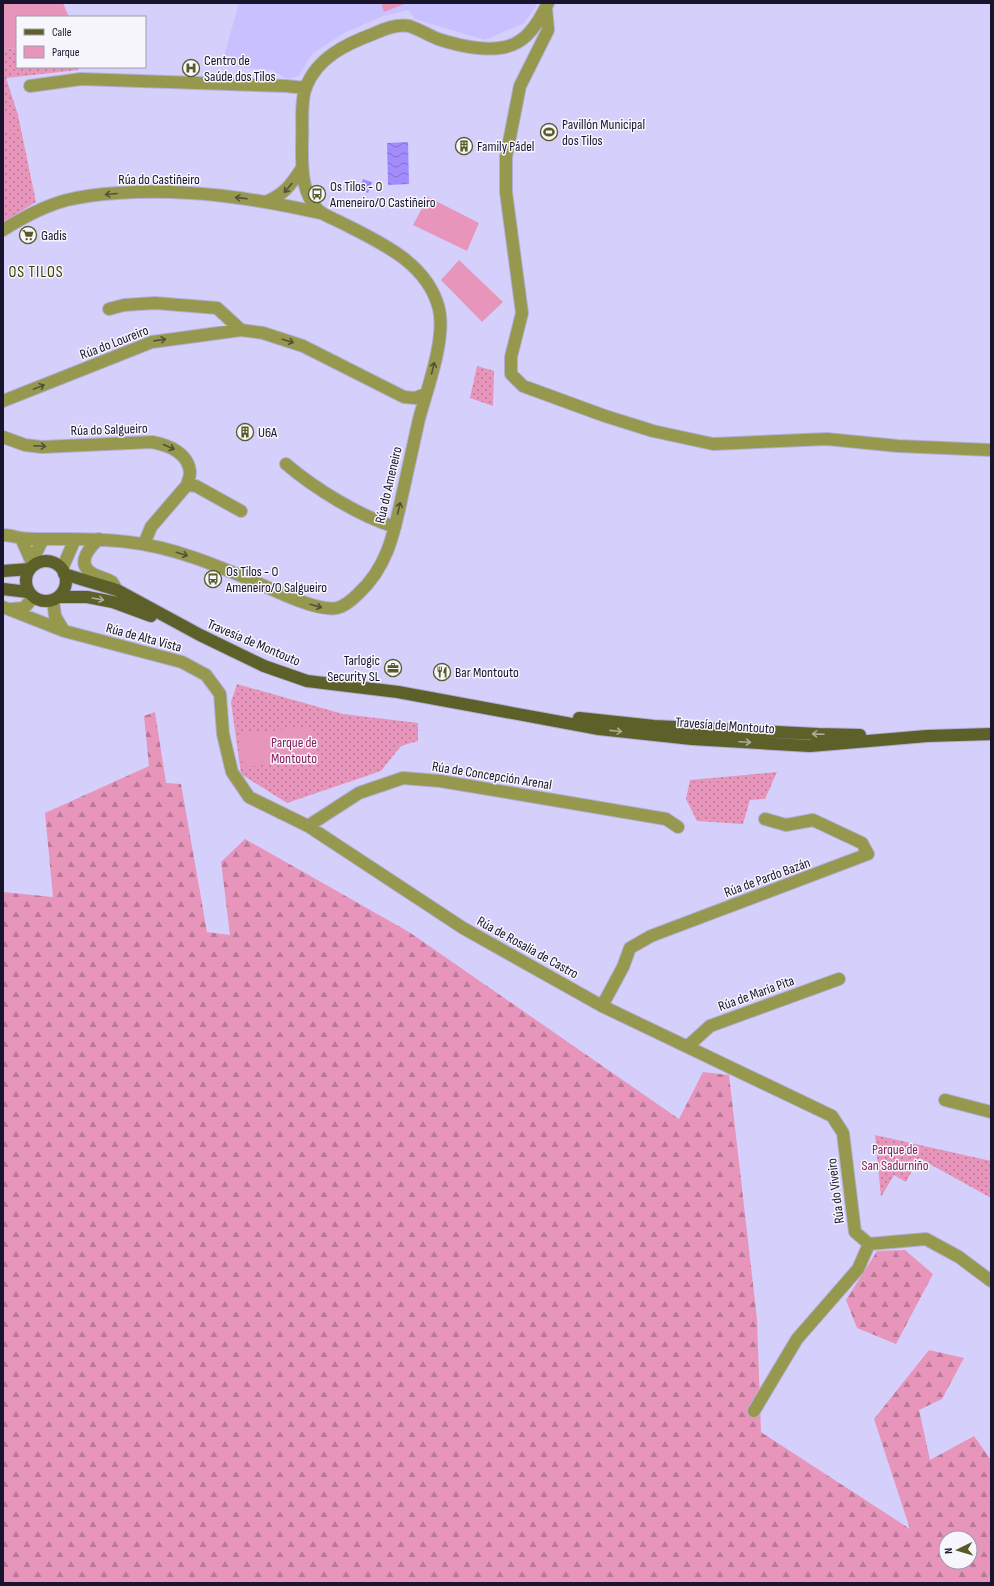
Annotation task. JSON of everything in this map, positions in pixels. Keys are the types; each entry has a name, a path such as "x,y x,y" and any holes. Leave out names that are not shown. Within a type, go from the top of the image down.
{"main road":[{"path":"3,571 33,566 41,561 52,562 63,571 66,583 64,590 56,599 40,601 30,596 3,589"},
{"path":"30,596 25,580 33,566"},
{"name":"Travesía de Montouto","path":"63,571 116,590 188,629 264,666 307,681 398,692 607,730 692,739 810,746 927,736 991,734"},
{"name":"Travesía de Montouto","path":"56,599 87,597 113,602 188,629"}],"street":[{"path":"320,213 311,202 305,187 302,168 304,100 306,88 317,68 331,54 352,42 387,28 399,26 411,27 435,38 452,43 486,48 516,44 531,31 547,6"},
{"path":"547,6 548,30 520,86 506,157 507,200 522,313 511,357 511,374 523,386 605,416 653,432 713,444 827,438 898,446 991,450"},
{"path":"30,86 81,79 278,85 306,88"},
{"path":"268,201 279,197 288,190 302,168"},
{"name":"Rúa do Castiñeiro","path":"3,230 41,210 65,201 89,195 143,191 183,191 268,201 320,213"},
{"name":"Rúa do Ameneiro","path":"3,535 43,539 99,539 144,544 194,558 304,602 324,608 337,608 349,602 376,575 385,558 395,527 442,328 440,311 434,294 422,275 404,258 368,236 320,213"},
{"name":"Rúa do Loureiro","path":"109,309 124,305 154,303 217,308 241,330"},
{"name":"Rúa do Loureiro","path":"3,402 152,342 241,330 263,334 303,346 404,397 415,398 426,394"},
{"name":"Rúa do Salgueiro","path":"3,437 25,445 42,447 152,442 165,444 175,449 187,463 190,472 187,485"},
{"path":"286,464 304,479 348,506 384,524 395,527"},
{"path":"144,544 152,527 187,485 196,486 241,511"},
{"path":"21,538 33,566"},
{"path":"33,566 35,555 43,539"},
{"path":"63,571 75,539"},
{"path":"99,539 89,548 85,559 85,566 88,571 113,582 116,590"},
{"path":"30,596 42,623"},
{"name":"Rúa de Alta Vista","path":"5,608 24,608 30,596"},
{"path":"56,599 55,616 64,631"},
{"name":"Rúa de Alta Vista","path":"5,608 64,631 182,662 206,676 220,694 223,734 232,772"},
{"name":"Rúa de Rosalía de Castro","path":"232,772 249,797 308,826 464,928 602,1006 832,1116"},
{"name":"Rúa de Concepción Arenal","path":"308,826 359,793 403,778 440,781 666,819 678,827"},
{"name":"Rúa de Pardo Bazán","path":"602,1006 623,967 630,948 651,936 868,854 862,843 813,820 786,825 765,819"},
{"name":"Rúa de María Pita","path":"688,1046 710,1026 840,979"},
{"path":"945,1100 991,1112"},
{"name":"Rúa do Viveiro","path":"832,1116 843,1133 855,1232 869,1244"},
{"path":"754,1411 797,1339 858,1269 869,1244 926,1239 959,1257 991,1281"}],"shaded area":[{"path":"239,3 538,3 524,23 485,40 415,19 408,10 383,16 344,33 312,54 299,76 287,79 272,70 221,66"}],"green space":[{"path":"3,3 63,3 69,16 16,16 16,49 3,48"},
{"path":"381,3 407,3 384,12"},
{"path":"3,48 16,49 16,68 79,68 78,70 6,78 18,115 36,202 3,222"},
{"path":"3,103 11,130 3,132"},
{"path":"428,197 479,223 467,251 413,225"},
{"path":"459,260 503,302 482,322 441,280"},
{"path":"477,366 494,371 493,406 470,398"},
{"name":"Parque de Montouto","path":"237,684 343,714 418,723 418,741 401,746 381,771 287,803 241,774 231,702"},
{"path":"155,712 166,783 181,784 207,932 230,935 221,862 245,839 409,932 679,1119 703,1072 729,1075 757,1319 761,1432 910,1529 874,1419 929,1350 964,1358 942,1399 919,1410 930,1460 974,1436 991,1460 991,1583 3,1583 3,892 53,897 45,813 149,766 144,716"},
{"path":"310,727 313,760 243,767 239,734"},
{"path":"777,772 765,799 750,800 743,824 697,821 686,799 690,780"},
{"name":"Parque de San Sadurniño","path":"875,1135 991,1161 991,1198 919,1158 906,1182 894,1175 881,1197"},
{"path":"905,1250 933,1274 896,1344 857,1328 846,1300 877,1251"}],"water":[{"path":"408,142 409,184 388,185 387,143"},
{"path":"363,179 372,182 368,193 359,189"}],"place":[{"name":"Centro de Saúde dos Tilos","path":"191,68"},
{"name":"Pavillón Municipal dos Tilos","path":"549,132"},
{"name":"Family Pádel","path":"464,146"},
{"name":"Os Tilos - O Ameneiro/O Castiñeiro","path":"317,194"},
{"name":"Gadis","path":"28,235"},
{"name":"U6A","path":"245,432"},
{"name":"Os Tilos - O Ameneiro/O Salgueiro","path":"213,579"},
{"name":"Tarlogic Security SL","path":"393,668"},
{"name":"Bar Montouto","path":"442,672"}],"district":[{"name":"OS TILOS","path":"36,271"}]}
